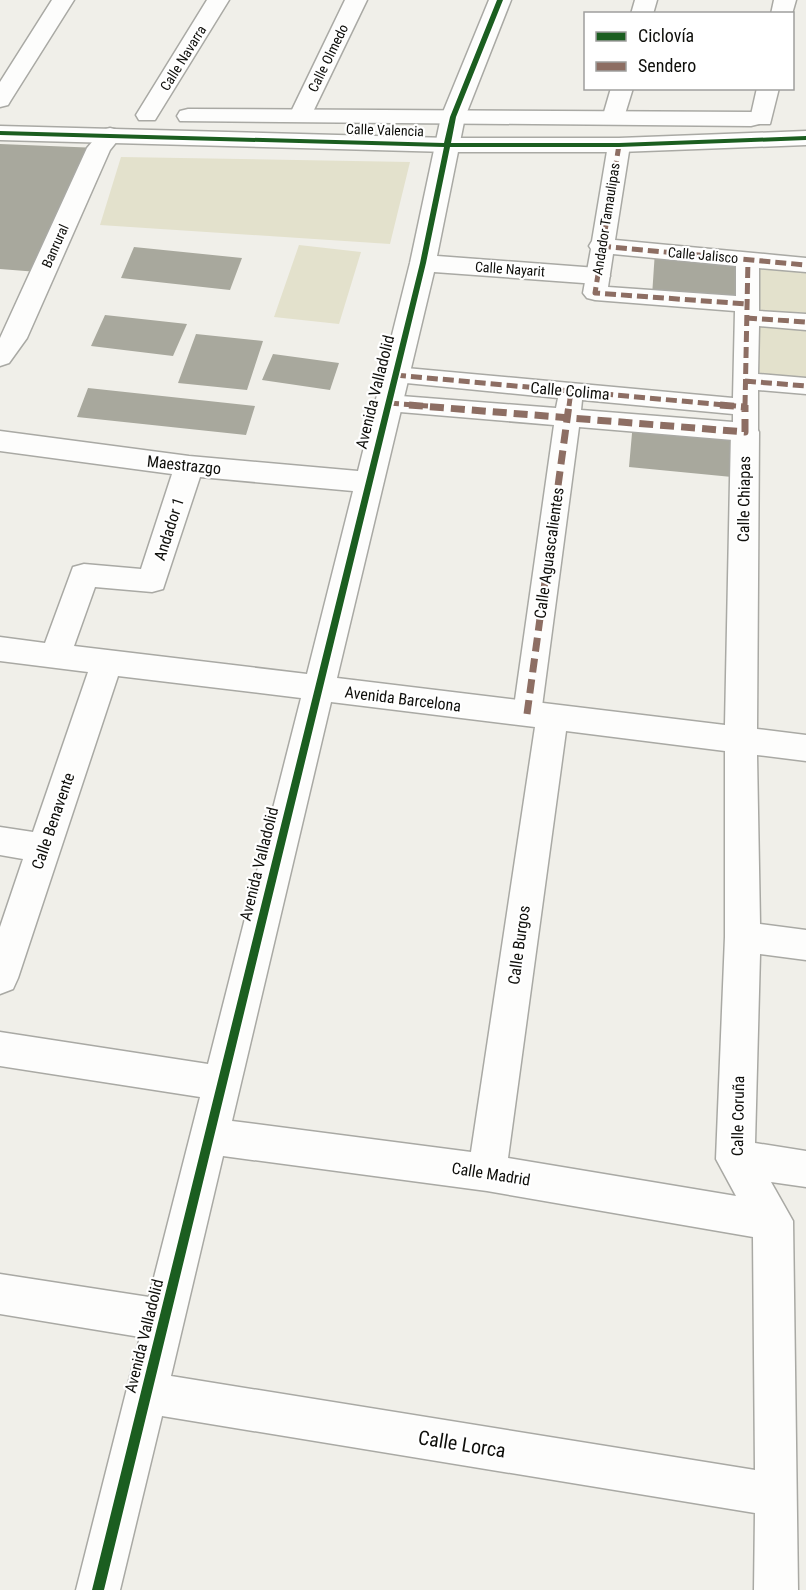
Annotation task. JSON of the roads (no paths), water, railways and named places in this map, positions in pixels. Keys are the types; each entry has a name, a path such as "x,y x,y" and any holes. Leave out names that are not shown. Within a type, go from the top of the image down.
{"street":[{"path":"0,100 63,0"},
{"name":"Calle Navarra","path":"147,115 218,0"},
{"name":"Calle Olmedo","path":"300,116 356,0"},
{"name":"Avenida Valladolid","path":"98,1590 423,262 453,117 500,0"},
{"path":"614,119 621,90"},
{"path":"762,119 768,90"},
{"name":"Calle Valencia","path":"0,114 806,119"},
{"name":"Calle Valencia","path":"0,133 449,145 619,146 806,138"},
{"name":"Banrural","path":"0,357 14,338 99,148 110,135"},
{"name":"Andador Tamaulipas","path":"596,284 600,246 619,146"},
{"name":"Calle Jalisco","path":"600,246 806,265"},
{"name":"Calle Chiapas","path":"741,740 748,259"},
{"name":"Calle Nayarit","path":"423,262 596,284 806,322"},
{"name":"Calle Colima","path":"395,375 571,391 745,419"},
{"path":"745,381 806,386"},
{"name":"Calle Aguascalientes","path":"539,716 571,391"},
{"path":"388,403 567,417 745,419"},
{"name":"Maestrazgo","path":"0,441 189,466 369,482"},
{"name":"Andador 1","path":"55,657 84,575 152,581 189,466"},
{"name":"Avenida Barcelona","path":"0,649 806,748"},
{"name":"Calle Benavente","path":"0,978 106,663"},
{"name":"Calle Burgos","path":"487,1173 539,716"},
{"name":"Calle Coruña","path":"741,740 743,937 735,1160 773,1221"},
{"path":"0,841 44,848"},
{"path":"743,937 806,945"},
{"path":"0,1049 221,1083"},
{"name":"Calle Madrid","path":"208,1136 487,1173 773,1221"},
{"path":"735,1160 806,1169"},
{"path":"773,1221 776,1590"},
{"path":"0,1294 164,1320"},
{"name":"Calle Lorca","path":"146,1393 777,1494"}]}
